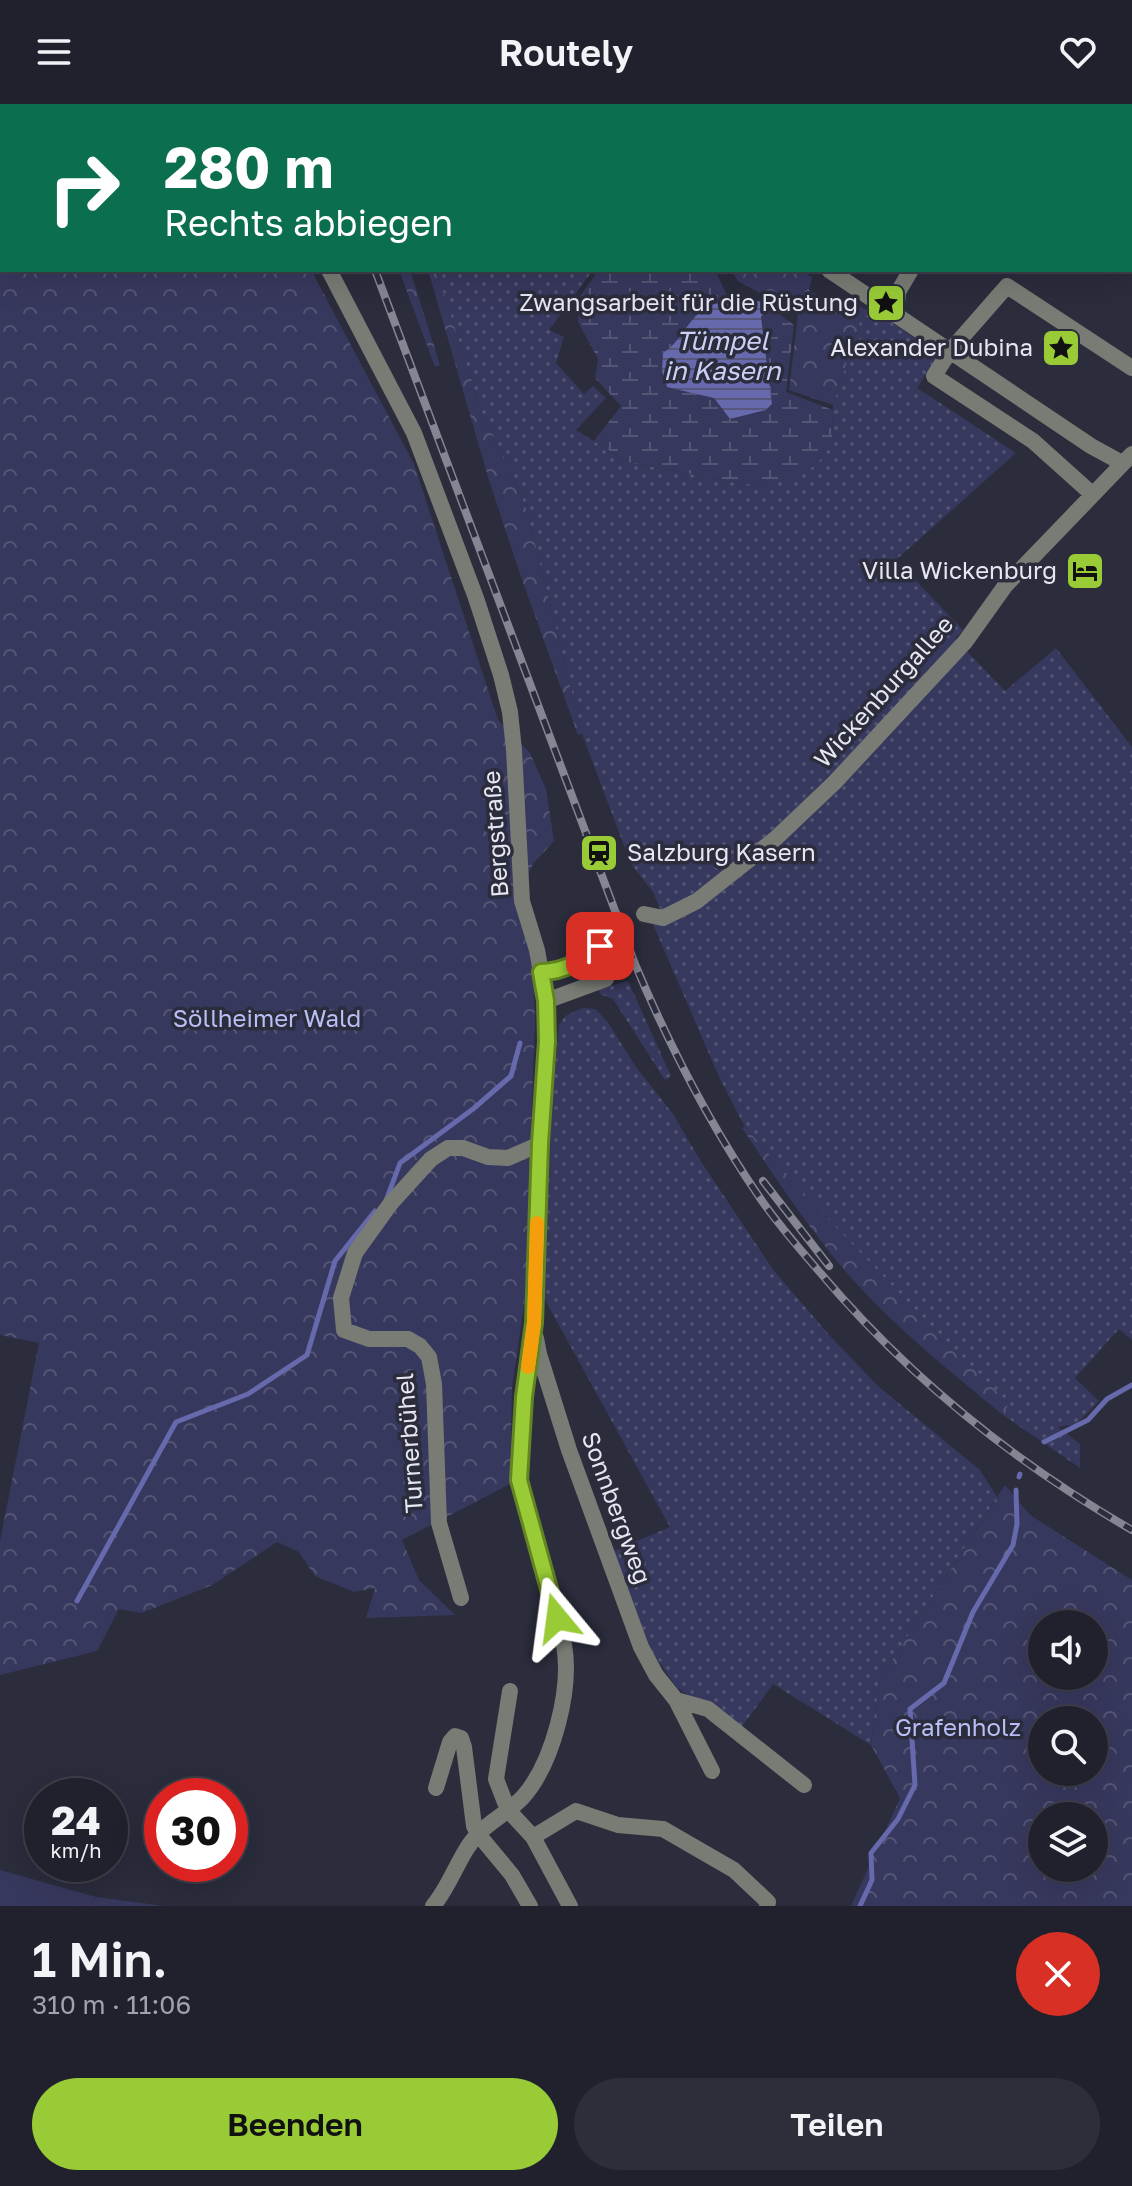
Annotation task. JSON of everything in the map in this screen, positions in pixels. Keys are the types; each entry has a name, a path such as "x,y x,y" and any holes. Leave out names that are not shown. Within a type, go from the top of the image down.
{"street":[{"name":"Bergstraße","path":"330,272 414,433 501,675 514,750 522,901 546,1001 547,1041 534,1323 524,1397 519,1480 564,1645 567,1679 556,1730 537,1775 523,1797 478,1834 433,1906"},
{"path":"832,272 1091,446 1127,458"},
{"path":"896,314 898,292 910,272"},
{"path":"1092,494 1033,441 934,376 950,351 1007,286 1132,368"},
{"name":"Wickenburgallee","path":"644,914 663,918 697,901 775,839 834,783 965,642 1005,586 1127,458"},
{"path":"541,972 571,966 600,946"},
{"path":"546,1001 606,979"},
{"name":"Turnerbühel","path":"461,1598 439,1523 434,1384 429,1357 420,1346 408,1339 369,1339 344,1330 341,1298 355,1253 391,1203 431,1159 448,1148 463,1148 488,1157 508,1158 540,1144"},
{"name":"Sonnbergweg","path":"534,1323 539,1354 569,1450 641,1647 656,1675 676,1700 712,1771"},
{"path":"510,1691 496,1779 508,1810 533,1837 570,1906"},
{"path":"676,1700 708,1709 804,1785"},
{"path":"436,1788 450,1742 455,1736 461,1738 474,1826 512,1875 530,1906"},
{"path":"533,1837 576,1811 618,1825 663,1829 734,1870 768,1902 767,1906"}],"green space":[{"name":"Söllheimer Wald","path":"0,272 312,272 414,464 498,720 530,753 546,789 554,841 533,864 516,900 533,961 535,1022 525,1298 512,1388 510,1484 402,1540 419,1580 455,1615 366,1618 375,1588 354,1592 315,1576 299,1552 277,1542 212,1585 142,1613 119,1609 97,1651 0,1675 0,1541 39,1343 0,1335"},
{"path":"400,272 411,272 440,365 435,367"},
{"path":"429,272 437,272 483,416 527,511 582,734 578,735 488,477"},
{"path":"437,272 592,272 549,330 564,337 556,363 584,394 593,386 606,398 576,430 628,462 768,486 832,445 833,405 864,309 872,309 939,355 917,388 1016,453 896,560 963,630 955,639 1005,691 1056,648 1132,747 1132,1340 1119,1329 1075,1378 1099,1401 1076,1424 1058,1427 1080,1444 1080,1468 1003,1415 1008,1403 808,1199 745,1127 720,1079 652,922 663,916 653,892 631,864 582,734 527,511 483,416"},
{"path":"598,272 716,272 730,302 705,310 663,353 714,398 730,419 766,410 772,405 761,317 769,307 794,325 786,392 833,410 832,445 816,465 797,476 768,486 628,462 594,441 621,406 595,378 598,359 578,322 580,296"},
{"path":"732,272 802,272 812,277 809,290 843,316 857,305 864,309 833,405 789,390 798,314 738,281"},
{"path":"628,981 671,1076 665,1080 613,999 600,994 598,989"},
{"path":"583,1008 595,1009 607,1021 636,1067 673,1114 774,1271 879,1387 980,1470 997,1497 880,1679 871,1745 773,1684 741,1728 677,1688 648,1646 611,1552 670,1527 544,1298 552,1104 559,1025 565,1016"},
{"path":"745,1127 874,1267 1009,1403 1003,1415 907,1334 854,1281 795,1206 742,1128"},
{"name":"Grafenholz","path":"1005,1485 1030,1515 1132,1580 1132,1906 851,1906 900,1798 871,1745 880,1679"},
{"path":"0,1870 24,1877 24,1882 43,1882 96,1897 91,1906 0,1906"},
{"path":"96,1897 164,1906 91,1906"}],"water":[{"name":"Tümpel in Kasern","path":"762,301 769,307 761,317 772,404 766,410 730,419 714,398 667,387 662,371 663,353 701,311 722,302"}],"waterway":[{"path":"387,1198 400,1163 473,1109 511,1076 520,1043"},
{"path":"77,1601 176,1422 248,1394 307,1355 335,1261 375,1211"},
{"path":"1044,1442 1088,1420 1107,1399 1132,1385"},
{"path":"860,1906 872,1880 871,1853 898,1819 915,1785 910,1709 944,1683 973,1612 1013,1545 1017,1524 1016,1490"}],"railway":[{"path":"376,272 635,964 676,1054 724,1142 780,1225 887,1345 1003,1445 1132,1530"},
{"path":"763,1181 829,1266"}],"slow traffic":[{"path":"528,1367 534,1323 537,1223"}],"place":[{"name":"Zwangsarbeit für die Rüstung","path":"886,303"},
{"name":"Alexander Dubina","path":"1061,348"},
{"name":"Villa Wickenburg","path":"1085,571"},
{"name":"Salzburg Kasern","path":"599,853"}],"route":[{"path":"557,1618 519,1480 524,1397 534,1323 547,1041 546,1001 541,972 571,966 600,946"}]}
